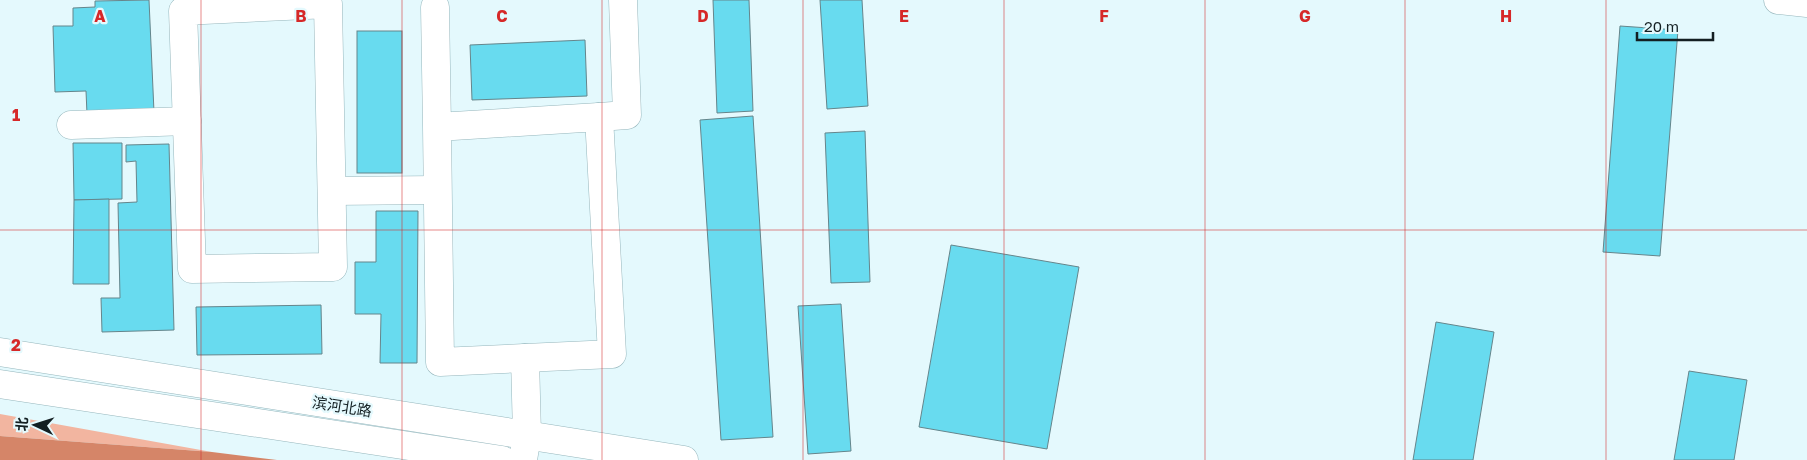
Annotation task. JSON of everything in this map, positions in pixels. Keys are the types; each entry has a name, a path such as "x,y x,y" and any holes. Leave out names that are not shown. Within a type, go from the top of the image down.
{"main road":[{"path":"437,127 627,115 623,0"},
{"path":"1778,0 1807,3"},
{"path":"328,4 333,267 192,269 187,121 183,11 328,4"},
{"path":"435,8 440,362 612,354 599,117"},
{"path":"71,126 187,121"},
{"path":"332,191 437,190"},
{"name":"滨河北路","path":"0,352 525,448 684,460"},
{"path":"525,358 525,448"},
{"name":"滨河北路","path":"0,384 502,460"}],"shaded area":[{"path":"0,414 212,452 0,436"},
{"path":"0,436 212,452 277,460 0,460"}],"building":[{"path":"149,0 154,112 87,114 86,91 55,92 53,26 73,26 73,8 95,7 95,1"},
{"path":"713,0 749,0 753,111 717,113"},
{"path":"820,0 862,0 868,106 827,109"},
{"path":"1620,26 1678,30 1660,256 1603,252"},
{"path":"357,31 402,31 402,173 357,173"},
{"path":"585,40 587,96 472,100 470,45"},
{"path":"753,116 773,437 721,440 700,120"},
{"path":"865,131 870,282 831,283 825,133"},
{"path":"73,143 122,143 122,199 74,200"},
{"path":"169,144 174,330 102,332 101,298 120,298 118,203 137,202 136,161 126,162 126,145"},
{"path":"109,199 109,284 73,284 74,200"},
{"path":"376,211 418,211 417,363 380,363 381,314 355,314 355,262 376,262"},
{"path":"951,245 1079,267 1047,449 919,427"},
{"path":"841,304 851,451 808,454 798,306"},
{"path":"321,305 322,354 197,355 196,307"},
{"path":"1436,322 1494,332 1473,460 1413,460"},
{"path":"1689,371 1747,380 1734,460 1674,460"}]}
